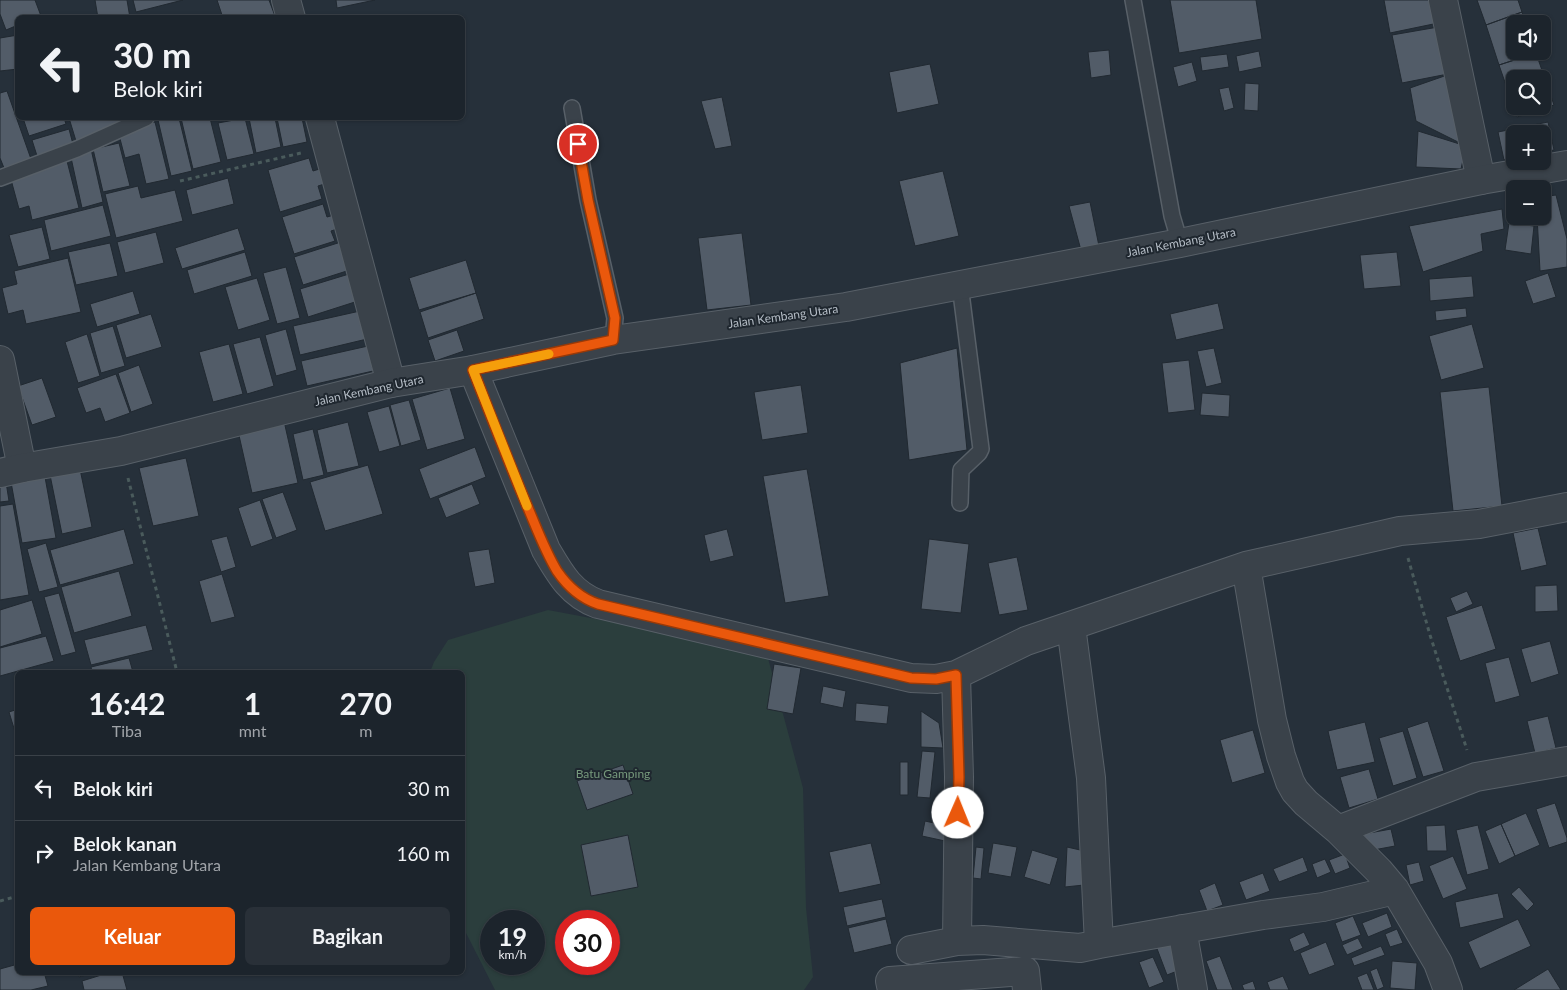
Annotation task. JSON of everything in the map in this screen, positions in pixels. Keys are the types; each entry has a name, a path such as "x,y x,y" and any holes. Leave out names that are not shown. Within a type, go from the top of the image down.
{"street":[{"path":"286,0 290,15"},
{"path":"1443,0 1481,180"},
{"path":"321,120 391,383"},
{"name":"Jalan Kembang Utara","path":"11,471 121,451 391,383 473,370 613,340 846,307 1180,243 1481,180 1567,165"},
{"path":"0,360 11,471"},
{"path":"473,370 546,550 570,587 584,599 598,604 911,678 936,679 956,675 1026,641 1246,566 1400,531 1479,524 1567,508"},
{"path":"1246,566 1272,720 1290,782 1306,803 1338,830 1395,890 1438,963 1448,990"},
{"path":"1072,626 1091,778 1099,944"},
{"path":"956,675 959,777 957,941"},
{"path":"1338,830 1476,777 1567,761"},
{"path":"912,950 957,941 983,940 1080,948 1182,928 1323,907 1395,890"},
{"path":"1182,928 1193,990"},
{"path":"892,990 890,981 1025,971 1027,990"}],"lane":[{"path":"1134,0 1172,216 1180,243"},
{"path":"572,108 588,200 615,318 613,340"},
{"path":"0,178 77,149 142,120"},
{"path":"960,285 981,449 961,470 960,503"}],"path":[{"path":"180,180 328,147"},
{"path":"121,451 176,670"},
{"path":"1400,531 1430,635 1476,777"},
{"path":"0,901 15,897"}],"green space":[{"name":"Batu Gamping","path":"548,610 766,651 803,788 806,908 813,977 804,990 495,990 487,975 545,975 545,910 480,910 480,960 465,931 465,670 431,670 448,640"}],"building":[{"path":"0,0 35,0 41,15 15,15 15,26 6,30 0,14"},
{"path":"95,0 127,0 130,15 98,15"},
{"path":"133,0 183,0 136,12"},
{"path":"217,0 269,0 275,15 222,15"},
{"path":"336,0 375,0 337,8"},
{"path":"1170,0 1256,0 1262,39 1179,53"},
{"path":"1384,0 1438,0 1443,22 1390,33"},
{"path":"1477,0 1518,0 1522,12 1506,15 1506,18 1486,25"},
{"path":"1506,18 1506,60 1514,60 1499,65 1486,25"},
{"path":"1444,26 1453,73 1402,83 1392,35"},
{"path":"15,36 15,69 0,71 0,38"},
{"path":"1109,50 1111,75 1091,78 1088,52"},
{"path":"1259,51 1262,67 1239,72 1236,56"},
{"path":"1227,54 1229,67 1202,71 1200,57"},
{"path":"1514,60 1538,60 1542,70 1506,70 1506,85 1499,65"},
{"path":"1192,62 1197,81 1178,87 1173,67"},
{"path":"930,64 939,104 897,113 889,72"},
{"path":"1453,73 1466,146 1416,121 1410,88"},
{"path":"1245,83 1259,84 1258,111 1244,110"},
{"path":"1229,87 1234,108 1224,111 1219,89"},
{"path":"7,91 15,114 15,120 17,120 31,159 4,168 0,158 0,93"},
{"path":"722,97 732,146 715,149 701,101"},
{"path":"24,120 65,120 66,124 29,136"},
{"path":"70,120 122,120 124,125 76,141"},
{"path":"158,120 179,120 192,171 171,176"},
{"path":"181,120 210,120 221,162 193,169"},
{"path":"246,120 254,154 227,160 218,123"},
{"path":"249,120 275,120 281,147 256,153"},
{"path":"277,120 302,120 307,142 283,147"},
{"path":"155,122 169,179 146,184 139,154 125,158 118,131"},
{"path":"1548,122 1549,125 1533,125"},
{"path":"69,129 74,148 38,159 32,140"},
{"path":"1506,130 1506,159 1504,160 1498,132"},
{"path":"1418,131 1466,146 1461,169 1416,167"},
{"path":"1551,136 1554,150 1551,150"},
{"path":"119,143 130,186 103,192 93,149"},
{"path":"91,149 103,202 82,208 70,153"},
{"path":"309,158 313,171 326,167 331,182 318,186 322,199 280,212 268,170"},
{"path":"67,161 79,208 32,220 29,206 19,209 10,176"},
{"path":"943,171 959,236 915,246 899,181"},
{"path":"228,178 234,204 192,215 186,190"},
{"path":"138,186 141,198 175,190 183,221 116,238 105,194"},
{"path":"1556,195 1567,239 1567,267 1540,271 1537,225 1551,225 1551,196"},
{"path":"1090,202 1100,251 1082,254 1069,206"},
{"path":"323,204 327,217 341,213 346,226 331,231 335,241 294,254 282,217"},
{"path":"103,205 111,236 51,251 44,220"},
{"path":"1502,209 1504,229 1481,234 1483,251 1423,272 1409,226"},
{"path":"1509,225 1534,226 1531,254 1505,250"},
{"path":"42,227 50,259 18,267 9,235"},
{"path":"238,228 245,250 182,269 175,248"},
{"path":"156,232 164,263 125,273 117,242"},
{"path":"742,233 751,305 707,310 698,238"},
{"path":"344,241 353,269 303,285 294,257"},
{"path":"110,243 118,276 76,285 68,252"},
{"path":"245,252 252,276 194,294 187,270"},
{"path":"1397,252 1401,286 1364,289 1360,255"},
{"path":"68,258 81,312 26,324 23,310 8,314 2,288 17,284 14,271"},
{"path":"466,260 476,293 419,310 409,278"},
{"path":"286,267 300,318 277,324 263,273"},
{"path":"1548,273 1556,297 1533,304 1525,281"},
{"path":"349,274 358,301 308,317 300,289"},
{"path":"1472,276 1474,297 1430,301 1429,279"},
{"path":"257,278 270,320 238,330 225,287"},
{"path":"133,291 140,314 97,327 90,304"},
{"path":"476,293 484,319 428,338 420,312"},
{"path":"1218,303 1224,329 1176,340 1170,314"},
{"path":"1466,308 1467,317 1436,321 1435,311"},
{"path":"360,311 367,339 300,355 293,326"},
{"path":"151,314 162,347 126,358 116,325"},
{"path":"1472,324 1484,368 1441,380 1429,336"},
{"path":"113,326 125,366 101,373 90,333"},
{"path":"286,329 297,370 276,376 265,335"},
{"path":"457,330 464,351 435,361 428,340"},
{"path":"87,334 100,376 78,383 65,342"},
{"path":"260,337 274,386 247,394 233,344"},
{"path":"229,344 243,394 213,402 199,352"},
{"path":"368,346 373,371 307,386 301,361"},
{"path":"957,348 967,450 909,460 900,363"},
{"path":"1214,348 1222,383 1206,387 1197,351"},
{"path":"1189,360 1195,410 1168,413 1162,363"},
{"path":"139,365 153,404 131,412 118,373"},
{"path":"116,374 130,413 105,422 100,408 86,413 77,388"},
{"path":"42,378 56,417 32,425 18,386"},
{"path":"801,385 808,433 762,440 754,392"},
{"path":"1489,387 1502,506 1453,511 1440,392"},
{"path":"450,388 465,439 427,450 412,399"},
{"path":"1202,393 1230,395 1229,417 1200,415"},
{"path":"409,400 421,440 401,446 390,405"},
{"path":"389,406 400,446 379,452 367,412"},
{"path":"284,421 298,483 252,493 238,431"},
{"path":"348,422 359,466 327,473 317,430"},
{"path":"313,429 324,475 303,480 293,434"},
{"path":"475,447 486,477 430,499 419,469"},
{"path":"186,458 199,516 153,526 139,468"},
{"path":"368,465 383,514 325,531 310,482"},
{"path":"80,469 92,527 62,534 50,475"},
{"path":"807,469 829,596 785,603 763,476"},
{"path":"45,477 56,538 22,543 11,482"},
{"path":"6,482 9,501 0,502 0,483"},
{"path":"472,484 480,504 446,518 438,498"},
{"path":"283,492 297,530 276,538 262,499"},
{"path":"260,500 273,539 251,547 238,508"},
{"path":"13,504 29,595 0,600 0,506"},
{"path":"1538,528 1547,565 1521,571 1513,533"},
{"path":"124,529 134,564 60,585 50,550"},
{"path":"727,529 734,556 710,562 704,535"},
{"path":"227,536 236,567 221,572 211,540"},
{"path":"929,539 969,544 961,613 921,609"},
{"path":"46,543 58,587 39,592 27,549"},
{"path":"489,549 495,583 475,587 468,552"},
{"path":"1017,557 1028,610 999,615 988,563"},
{"path":"119,571 132,616 74,633 61,587"},
{"path":"222,574 235,617 211,623 199,581"},
{"path":"1557,585 1558,611 1535,612 1535,586"},
{"path":"1467,591 1473,604 1456,612 1450,598"},
{"path":"59,593 76,652 61,656 44,597"},
{"path":"32,600 42,634 0,647 0,610"},
{"path":"1482,605 1496,649 1460,661 1446,617"},
{"path":"146,625 153,650 91,665 84,640"},
{"path":"46,636 54,661 15,670 15,672 0,676 0,648"},
{"path":"1550,641 1559,674 1531,683 1521,649"},
{"path":"1509,657 1520,696 1495,703 1485,663"},
{"path":"129,658 132,670 92,670 91,667"},
{"path":"774,664 801,668 793,714 767,709"},
{"path":"823,686 846,691 843,708 820,703"},
{"path":"856,703 889,706 887,724 855,721"},
{"path":"15,710 15,732 9,712"},
{"path":"921,711 939,723 943,748 921,747"},
{"path":"1548,716 1556,748 1535,753 1527,721"},
{"path":"1428,721 1444,771 1423,777 1407,728"},
{"path":"1365,722 1375,762 1337,770 1328,731"},
{"path":"1253,730 1265,773 1232,783 1220,740"},
{"path":"1403,731 1417,778 1393,786 1379,738"},
{"path":"922,751 935,752 930,798 917,797"},
{"path":"900,762 908,762 908,795 900,795"},
{"path":"623,765 633,794 587,810 577,781"},
{"path":"1369,769 1378,799 1349,808 1340,777"},
{"path":"1555,803 1567,842 1549,848 1536,809"},
{"path":"1526,813 1540,845 1515,856 1501,824"},
{"path":"925,821 948,826 945,841 922,836"},
{"path":"1501,824 1515,856 1499,864 1485,831"},
{"path":"1445,825 1447,851 1427,851 1426,826"},
{"path":"1478,825 1489,869 1467,875 1456,830"},
{"path":"1391,829 1395,846 1368,851 1364,834"},
{"path":"628,835 638,887 591,896 581,845"},
{"path":"871,843 881,884 839,893 829,852"},
{"path":"993,843 1017,847 1011,877 988,873"},
{"path":"976,847 984,848 981,879 973,878"},
{"path":"1067,847 1089,852 1084,885 1065,887"},
{"path":"1032,850 1058,858 1050,885 1024,877"},
{"path":"1345,854 1350,868 1335,874 1329,860"},
{"path":"1453,856 1467,889 1443,899 1429,866"},
{"path":"1303,857 1308,871 1279,882 1273,869"},
{"path":"1325,859 1331,872 1317,878 1312,864"},
{"path":"1419,862 1424,881 1410,885 1406,865"},
{"path":"1263,873 1270,891 1246,900 1239,882"},
{"path":"1215,883 1223,905 1207,911 1199,890"},
{"path":"1519,887 1534,904 1527,911 1511,894"},
{"path":"1498,893 1504,918 1460,928 1455,902"},
{"path":"882,899 886,917 847,926 843,907"},
{"path":"1387,913 1392,927 1368,937 1362,923"},
{"path":"1353,916 1361,935 1342,942 1335,923"},
{"path":"886,919 892,944 854,953 848,928"},
{"path":"1518,919 1531,946 1480,969 1468,942"},
{"path":"1397,929 1403,943 1390,947 1385,934"},
{"path":"1304,932 1310,945 1294,952 1289,939"},
{"path":"1358,938 1363,948 1347,955 1342,945"},
{"path":"1174,939 1185,968 1167,975 1156,946"},
{"path":"1326,942 1335,965 1309,975 1300,953"},
{"path":"1381,946 1385,955 1354,966 1351,958"},
{"path":"1220,956 1233,990 1217,990 1206,961"},
{"path":"1153,957 1164,982 1149,988 1139,962"},
{"path":"1392,961 1417,963 1415,990 1390,988"},
{"path":"15,965 15,975 45,975 48,986 31,990 0,990 0,969"},
{"path":"1377,968 1384,987 1377,990 1370,971"},
{"path":"1548,969 1561,990 1514,990"},
{"path":"1367,973 1374,990 1362,990 1357,977"},
{"path":"101,975 123,975 127,990 84,990 82,981"},
{"path":"1283,976 1289,990 1270,990 1267,982"},
{"path":"1253,981 1256,990 1244,990 1242,985"}],"slow traffic":[{"path":"527,506 473,370 549,354"}],"route":[{"path":"578,144 588,200 615,318 613,340 473,370 546,550 570,587 584,599 598,604 911,678 936,679 956,675 959,777 958,813"}]}
